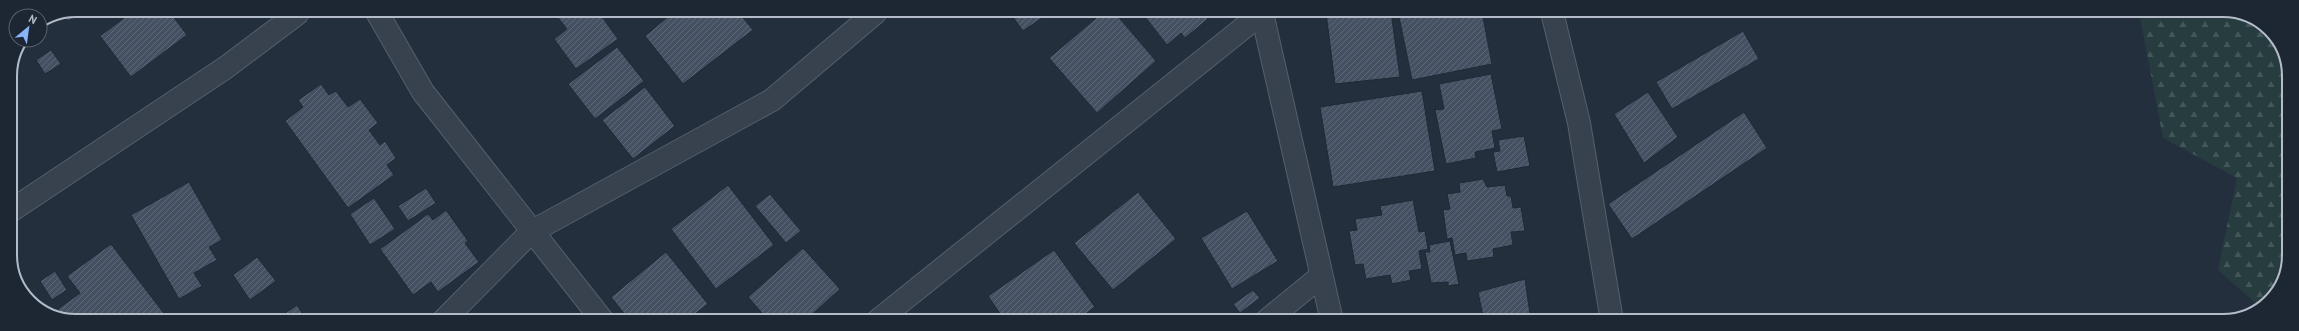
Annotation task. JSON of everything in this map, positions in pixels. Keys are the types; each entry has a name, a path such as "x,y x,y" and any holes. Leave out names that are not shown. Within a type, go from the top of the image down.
{"street":[{"path":"17,207 225,68 293,17"},
{"path":"380,17 424,92 597,314"},
{"path":"450,314 532,232 772,100 870,17"},
{"path":"886,314 1257,17"},
{"path":"1263,17 1330,314"},
{"path":"1553,17 1579,123 1611,314"},
{"path":"1275,314 1321,276"}],"green space":[{"path":"2140,17 2223,17 2242,20 2265,34 2279,57 2282,76 2282,255 2279,274 2276,281 2270,291 2256,303 2218,270 2237,178 2163,138"}],"building":[{"path":"74,17 68,21 66,18"},
{"path":"125,17 174,17 187,35 131,77 100,36"},
{"path":"557,17 602,17 618,39 576,69 554,39 567,29"},
{"path":"667,17 742,17 753,30 683,84 645,36"},
{"path":"1013,17 1043,17 1023,31"},
{"path":"1097,17 1118,17 1156,61 1097,113 1049,58"},
{"path":"1145,17 1207,17 1208,19 1185,38 1181,33 1167,45"},
{"path":"1327,17 1392,17 1400,77 1335,84"},
{"path":"1399,17 1483,17 1492,64 1412,80"},
{"path":"1743,31 1759,59 1672,109 1656,82"},
{"path":"617,47 644,81 595,119 568,84"},
{"path":"51,50 61,64 45,74 36,60"},
{"path":"1491,74 1502,129 1492,131 1495,148 1475,152 1476,158 1446,164 1435,110 1444,109 1439,84"},
{"path":"321,84 329,95 336,91 348,107 360,99 378,123 369,130 380,145 385,141 396,158 387,165 394,175 348,208 285,121 303,107 298,100"},
{"path":"645,87 675,126 633,159 602,120"},
{"path":"1422,91 1435,171 1333,187 1320,107"},
{"path":"1648,92 1678,137 1644,163 1614,114"},
{"path":"1744,112 1767,148 1632,239 1608,204"},
{"path":"1524,136 1530,166 1497,172 1493,152 1500,151 1498,140"},
{"path":"1483,179 1487,187 1505,185 1507,196 1511,196 1513,208 1521,207 1525,231 1511,232 1513,245 1493,249 1494,257 1467,261 1466,253 1455,255 1452,238 1447,239 1443,210 1450,209 1447,194 1460,192 1459,183"},
{"path":"189,182 222,240 209,247 217,260 194,273 202,286 179,299 131,215"},
{"path":"728,185 774,245 716,289 671,229"},
{"path":"426,188 436,203 408,221 398,206"},
{"path":"1138,192 1176,239 1113,290 1074,243"},
{"path":"770,194 801,231 786,243 755,206"},
{"path":"374,198 395,229 370,245 350,214"},
{"path":"1413,200 1419,232 1425,231 1428,249 1419,251 1422,269 1409,271 1411,280 1392,284 1390,275 1366,279 1363,264 1355,265 1349,231 1357,230 1355,219 1382,215 1380,206"},
{"path":"446,210 468,241 465,243 479,262 438,292 431,282 413,295 380,249 428,214 433,220"},
{"path":"1247,211 1278,261 1232,289 1201,238"},
{"path":"1450,241 1459,284 1448,286 1448,282 1431,283 1425,252 1430,252 1429,245"},
{"path":"111,244 164,314 76,314 61,312 58,309 80,293 67,276"},
{"path":"803,248 840,289 813,314 763,314 748,297"},
{"path":"1054,250 1095,307 1086,314 1000,314 988,296"},
{"path":"666,252 708,304 695,314 624,314 611,297"},
{"path":"257,257 276,281 250,300 233,275"},
{"path":"55,271 67,290 52,300 40,281"},
{"path":"1525,279 1530,314 1483,314 1478,292"},
{"path":"1253,290 1260,298 1240,313 1233,304"},
{"path":"297,305 303,314 284,314"}]}
